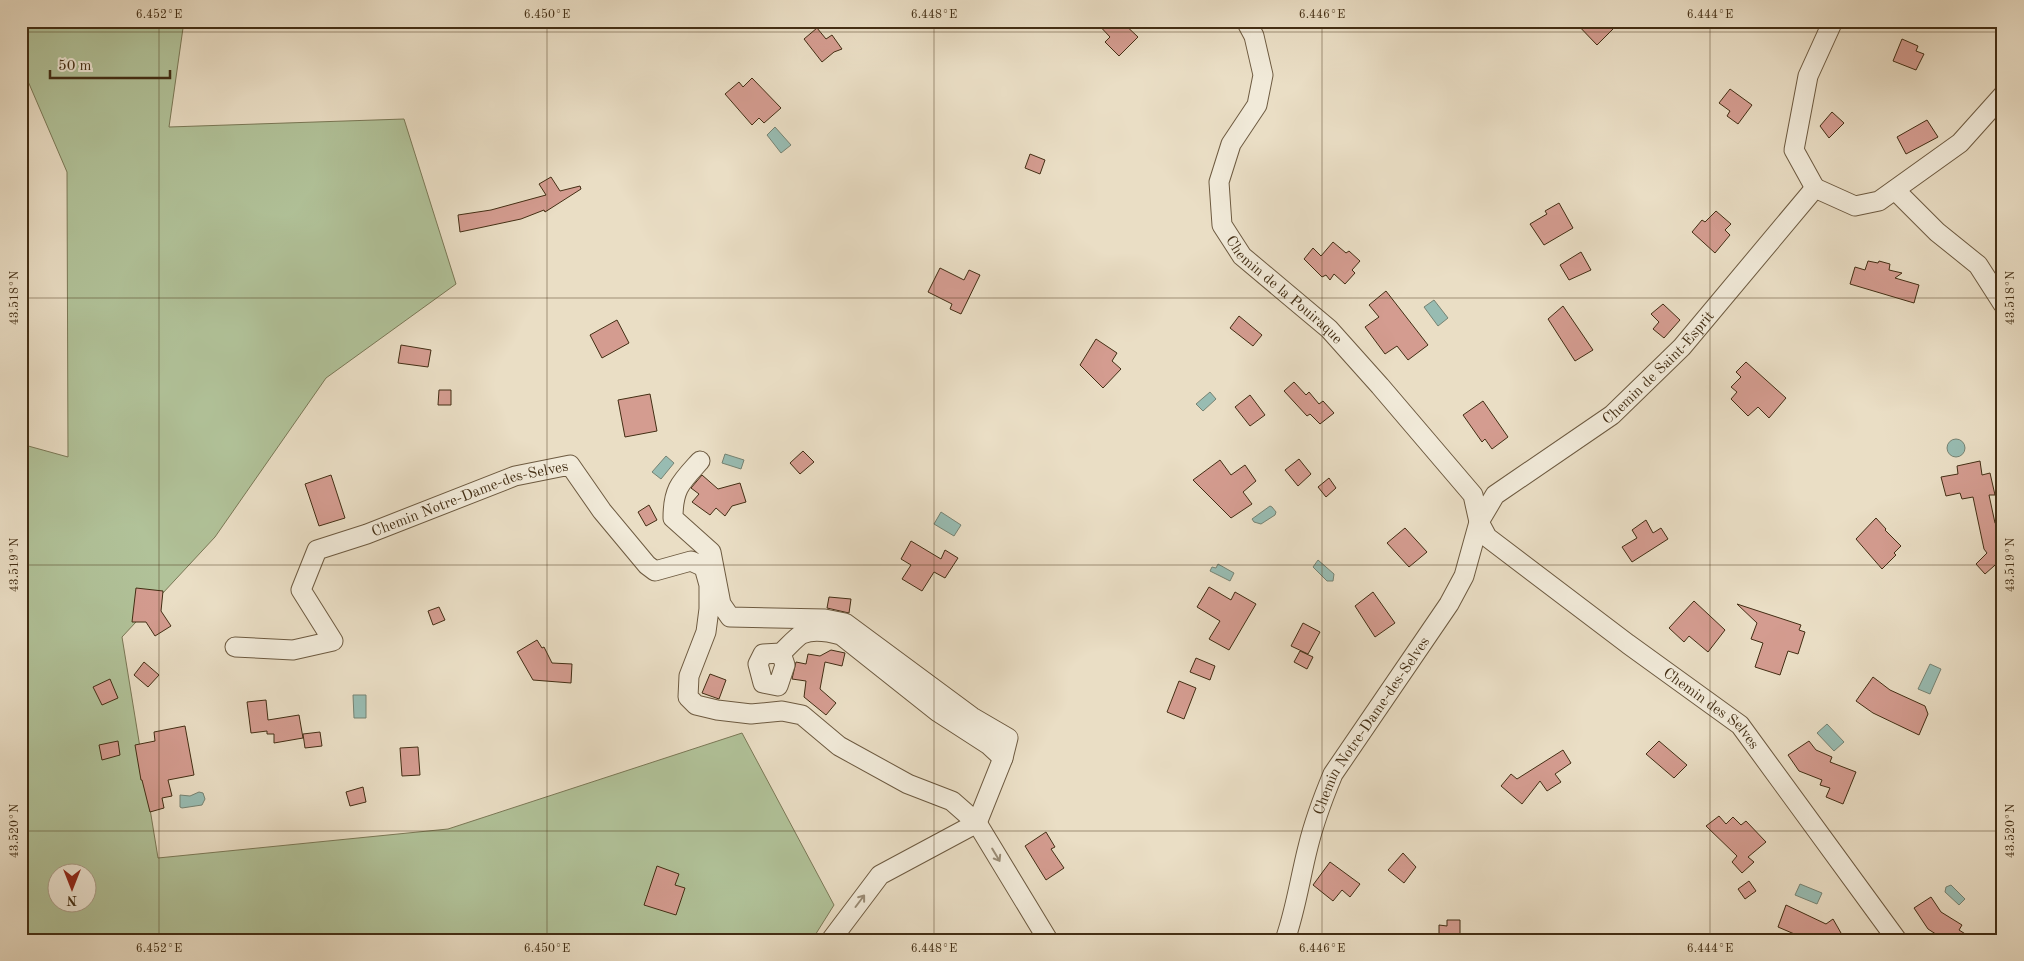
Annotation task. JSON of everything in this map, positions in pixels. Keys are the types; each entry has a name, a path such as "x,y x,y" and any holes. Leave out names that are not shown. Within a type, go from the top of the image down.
{"street":[{"name":"Chemin de la Pouiraque","path":"1246,21 1254,36 1263,75 1257,105 1231,144 1219,182 1222,225 1242,256 1329,328 1380,386 1473,495 1480,522"},
{"path":"1833,21 1808,76 1794,150 1815,188 1856,206 1879,201 1960,143 2003,94"},
{"name":"Chemin de Saint-Esprit","path":"1480,522 1495,495 1612,415 1682,348 1815,188"},
{"path":"1895,190 1938,232 1978,265 2003,304"},
{"path":"700,462 679,484 673,503 673,518 711,552 721,604 730,617 825,619 845,623 972,717 1008,738 1003,758 976,823 880,875 830,940"},
{"name":"Chemin Notre-Dame-des-Selves","path":"235,647 293,650 333,641 301,590 317,550 367,534 515,476 570,465 602,511 655,571 691,561 704,567 709,585 709,609 706,632 689,676 688,697 696,705 717,710 751,714 782,711 802,715 839,746 908,784 952,801 976,823 1048,940"},
{"name":"Chemin Notre-Dame-des-Selves","path":"1285,940 1294,917 1308,847 1324,794 1333,774 1449,604 1464,576 1480,522"},
{"name":"Chemin des Selves","path":"1480,522 1487,537 1510,556 1740,725 1897,940"},
{"path":"781,653 801,634 831,632 841,635 938,712 989,745 1003,758"}],"green space":[{"path":"21,21 184,21 169,127 404,119 456,284 326,378 215,537 122,637 158,858 448,829 742,733 834,905 812,940 21,940 21,444 68,457 67,172 21,65"}],"water":[{"path":"775,127 791,145 781,153 767,135"},
{"path":"1434,300 1448,318 1438,326 1424,307"},
{"path":"1210,392 1216,399 1203,411 1196,404"},
{"path":"1956,439 1962,442 1965,448 1962,454 1956,457 1950,454 1947,448 1950,442"},
{"path":"725,454 744,460 741,469 722,463"},
{"path":"666,456 674,463 661,479 652,472"},
{"path":"1270,506 1276,512 1275,515 1261,524 1254,522 1252,519"},
{"path":"941,512 961,525 954,536 934,524"},
{"path":"1318,560 1334,574 1333,581 1327,581 1313,567"},
{"path":"1218,564 1234,573 1230,581 1210,571 1212,567 1216,568"},
{"path":"1930,664 1941,669 1930,694 1918,689"},
{"path":"353,695 366,695 366,718 354,718"},
{"path":"1827,724 1844,742 1834,751 1817,733"},
{"path":"199,792 203,793 205,799 202,805 180,807 180,795 190,796"},
{"path":"1800,884 1822,893 1817,904 1795,895"},
{"path":"1951,885 1965,899 1959,905 1945,892 1946,887"}],"building":[{"path":"1095,21 1121,21 1138,37 1119,56 1105,42 1110,37"},
{"path":"1574,21 1605,21 1613,29 1597,45"},
{"path":"817,28 826,39 832,35 842,49 834,52 822,62 804,39"},
{"path":"1902,39 1918,46 1916,51 1924,54 1916,70 1893,61"},
{"path":"752,78 781,108 764,123 759,118 752,125 725,94 739,82 743,87"},
{"path":"1730,89 1752,105 1738,124 1727,116 1730,111 1719,103"},
{"path":"1832,112 1844,123 1829,138 1820,126"},
{"path":"1927,120 1938,137 1906,154 1897,137"},
{"path":"1030,154 1045,160 1040,174 1025,168"},
{"path":"551,177 560,191 580,186 581,189 545,212 544,210 521,219 460,232 458,215 491,210 546,195 539,184"},
{"path":"1559,203 1573,228 1544,245 1530,224 1547,214 1545,211"},
{"path":"1716,211 1731,224 1725,230 1730,235 1715,253 1692,232 1702,220 1705,222"},
{"path":"1333,242 1346,253 1349,251 1360,261 1352,270 1355,273 1345,284 1334,274 1330,280 1326,275 1322,277 1304,259 1313,248 1321,256"},
{"path":"1581,252 1591,270 1569,280 1560,265"},
{"path":"1868,261 1890,264 1889,270 1902,273 1895,278 1919,285 1914,303 1850,284 1855,267 1865,270"},
{"path":"940,268 964,280 969,270 980,275 961,314 950,309 952,304 928,292"},
{"path":"1386,291 1428,345 1408,360 1397,346 1385,354 1365,327 1379,317 1369,305"},
{"path":"1663,304 1680,320 1664,338 1653,329 1659,322 1651,314"},
{"path":"1563,306 1593,350 1575,361 1548,319"},
{"path":"1239,316 1262,335 1253,346 1230,328"},
{"path":"617,320 629,343 602,358 590,335"},
{"path":"1096,339 1117,353 1112,361 1121,369 1103,388 1080,365"},
{"path":"401,345 431,350 428,367 398,363"},
{"path":"1746,362 1786,398 1769,418 1758,407 1748,416 1731,399 1737,392 1731,387 1741,377 1736,372"},
{"path":"1294,382 1306,395 1309,392 1319,404 1323,401 1334,413 1320,424 1310,414 1307,416 1284,391"},
{"path":"439,390 451,390 451,405 438,405"},
{"path":"650,394 657,431 625,437 618,400"},
{"path":"1250,395 1265,415 1250,426 1235,407"},
{"path":"1483,401 1508,437 1492,449 1485,439 1482,442 1463,415"},
{"path":"803,451 814,462 800,474 790,463"},
{"path":"1299,459 1311,474 1298,486 1285,470"},
{"path":"1220,460 1231,475 1245,465 1256,481 1243,492 1252,504 1231,518 1193,480"},
{"path":"1980,461 1982,475 1990,473 1995,495 1989,495 1995,523 2003,533 2003,558 1985,574 1976,564 1987,553 1984,549 1973,497 1962,499 1960,493 1946,496 1941,477 1958,474 1957,466"},
{"path":"331,475 345,518 319,526 305,484"},
{"path":"702,475 718,489 740,483 746,502 732,506 725,516 716,508 710,515 692,502 699,494 691,488"},
{"path":"1329,478 1336,488 1326,497 1318,487"},
{"path":"649,505 657,520 646,526 638,512"},
{"path":"1876,518 1901,546 1894,553 1896,555 1882,569 1856,539"},
{"path":"1646,520 1653,533 1661,528 1668,539 1632,562 1622,547 1637,538 1632,530"},
{"path":"1405,528 1427,552 1409,567 1387,543"},
{"path":"911,541 941,559 945,550 958,558 945,578 934,572 922,591 902,579 911,565 901,559"},
{"path":"1209,587 1231,600 1235,592 1256,604 1229,650 1209,639 1220,621 1197,607"},
{"path":"136,588 163,591 161,611 171,626 155,636 146,622 132,622"},
{"path":"1373,592 1395,623 1375,637 1355,606"},
{"path":"829,597 851,599 849,613 827,608"},
{"path":"1694,601 1725,630 1708,652 1689,636 1684,642 1669,628"},
{"path":"1737,604 1801,625 1799,630 1805,632 1798,654 1788,651 1780,675 1755,667 1763,643 1751,639 1757,623"},
{"path":"439,607 445,620 433,625 428,611"},
{"path":"1303,623 1320,632 1308,654 1291,646"},
{"path":"537,640 542,648 544,647 552,663 572,664 571,683 533,680 517,652"},
{"path":"831,650 845,653 842,666 825,662 820,689 836,703 826,715 804,697 806,681 792,679 796,662 806,664 808,654 820,656"},
{"path":"1300,651 1313,657 1307,669 1294,662"},
{"path":"1196,658 1215,666 1210,680 1190,672"},
{"path":"144,662 159,675 148,687 134,675"},
{"path":"710,674 726,680 719,699 702,693"},
{"path":"1873,677 1890,690 1925,706 1928,714 1919,735 1873,713 1856,701"},
{"path":"110,679 118,698 102,705 93,687"},
{"path":"1179,681 1196,688 1184,719 1167,712"},
{"path":"266,700 268,720 299,715 303,738 274,743 274,734 267,734 267,731 251,733 247,702"},
{"path":"185,726 194,775 168,780 172,796 162,798 164,808 150,812 141,780 135,745 155,741 154,732"},
{"path":"320,732 322,746 305,748 303,734"},
{"path":"118,741 120,755 102,760 99,745"},
{"path":"1659,741 1687,765 1674,778 1646,754"},
{"path":"1809,741 1816,750 1832,757 1830,762 1856,772 1843,804 1826,797 1830,788 1820,785 1822,780 1799,771 1788,755"},
{"path":"418,747 420,775 402,776 400,748"},
{"path":"1563,750 1571,763 1555,774 1561,782 1547,791 1540,781 1522,804 1501,786 1511,774 1517,779"},
{"path":"363,787 366,802 350,806 346,792"},
{"path":"1719,816 1726,824 1733,817 1741,825 1746,821 1766,842 1748,857 1754,862 1742,873 1732,862 1737,856 1706,826"},
{"path":"1046,832 1055,847 1051,849 1064,868 1046,880 1025,846"},
{"path":"1403,853 1416,867 1404,883 1388,870"},
{"path":"1330,862 1360,884 1350,897 1342,890 1333,901 1313,885"},
{"path":"657,866 679,874 675,885 685,888 676,915 644,905"},
{"path":"1749,881 1756,891 1745,899 1738,889"},
{"path":"1931,897 1941,912 1962,925 1959,930 1975,940 1945,940 1928,929 1914,908"},
{"path":"1786,905 1826,924 1833,919 1845,940 1797,940 1799,936 1778,927"},
{"path":"1447,920 1460,920 1460,940 1439,940 1439,925 1447,926"}]}
